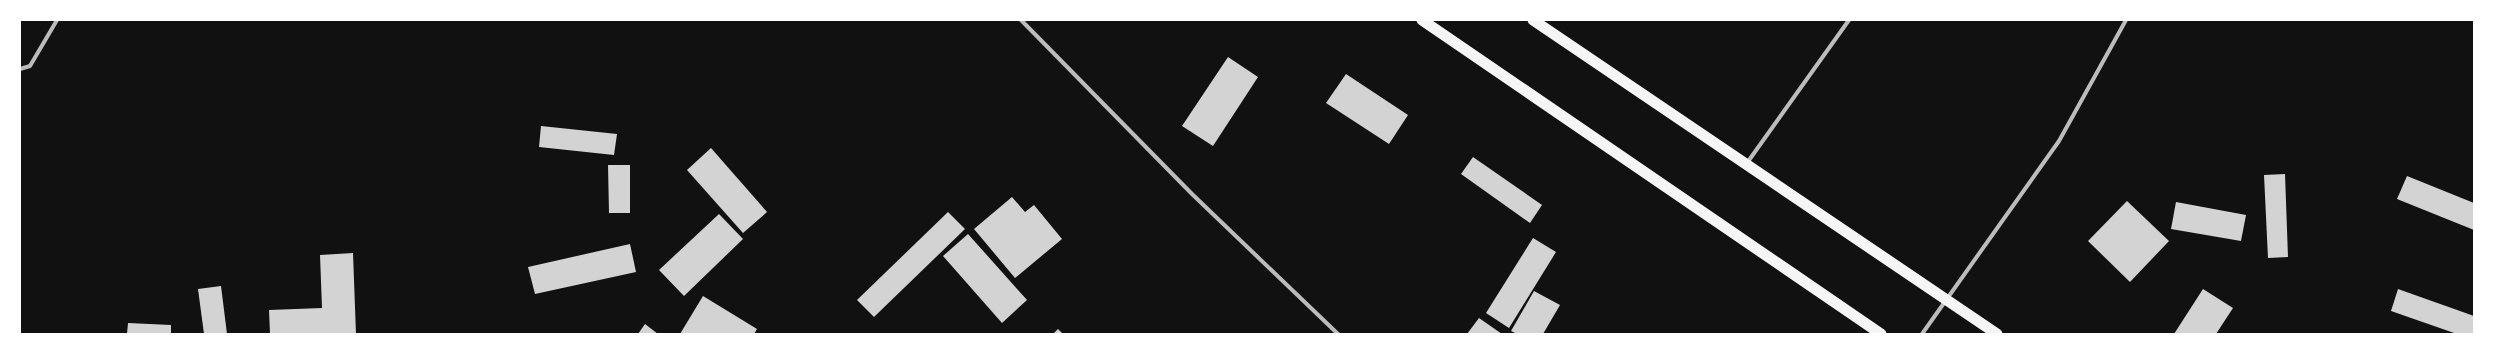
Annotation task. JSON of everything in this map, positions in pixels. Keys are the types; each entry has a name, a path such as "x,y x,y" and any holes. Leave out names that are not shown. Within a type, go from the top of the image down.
{"highway":[{"path":"1422,20 1881,334"},
{"path":"1533,20 1997,334"}],"street":[{"path":"20,69 30,66 57,20"},
{"path":"1021,20 1192,194 1338,334"},
{"path":"1746,164 1849,20"},
{"path":"1922,334 1945,298 2059,141 2126,20"}],"building":[{"path":"1228,57 1258,77 1213,146 1182,126"},
{"path":"1346,74 1408,115 1389,144 1326,103"},
{"path":"541,126 617,134 614,155 539,147"},
{"path":"711,148 767,212 743,233 687,170"},
{"path":"1473,157 1542,205 1530,223 1461,174"},
{"path":"608,165 630,165 630,213 609,213"},
{"path":"2285,174 2288,257 2268,258 2264,175"},
{"path":"2407,176 2474,203 2474,230 2397,199"},
{"path":"1012,197 1025,212 1034,205 1062,239 1015,278 974,229"},
{"path":"2127,201 2169,241 2130,282 2088,241"},
{"path":"2176,202 2246,215 2241,241 2171,229"},
{"path":"948,212 965,229 874,317 857,300"},
{"path":"719,214 743,239 684,296 659,270"},
{"path":"968,234 1027,300 1002,323 943,256"},
{"path":"1533,238 1556,252 1509,328 1486,313"},
{"path":"630,244 636,272 535,294 528,267"},
{"path":"353,253 356,334 270,334 269,310 322,308 320,255"},
{"path":"221,286 227,334 204,334 198,289"},
{"path":"2203,289 2233,308 2216,334 2174,334"},
{"path":"2398,289 2474,316 2474,334 2457,334 2391,311"},
{"path":"1534,291 1560,305 1543,334 1517,334 1511,331"},
{"path":"703,296 757,329 754,334 680,334"},
{"path":"1479,318 1502,334 1467,334"},
{"path":"128,323 171,325 171,334 127,334"},
{"path":"645,324 658,334 638,334"},
{"path":"1058,329 1063,334 1053,334"}]}
